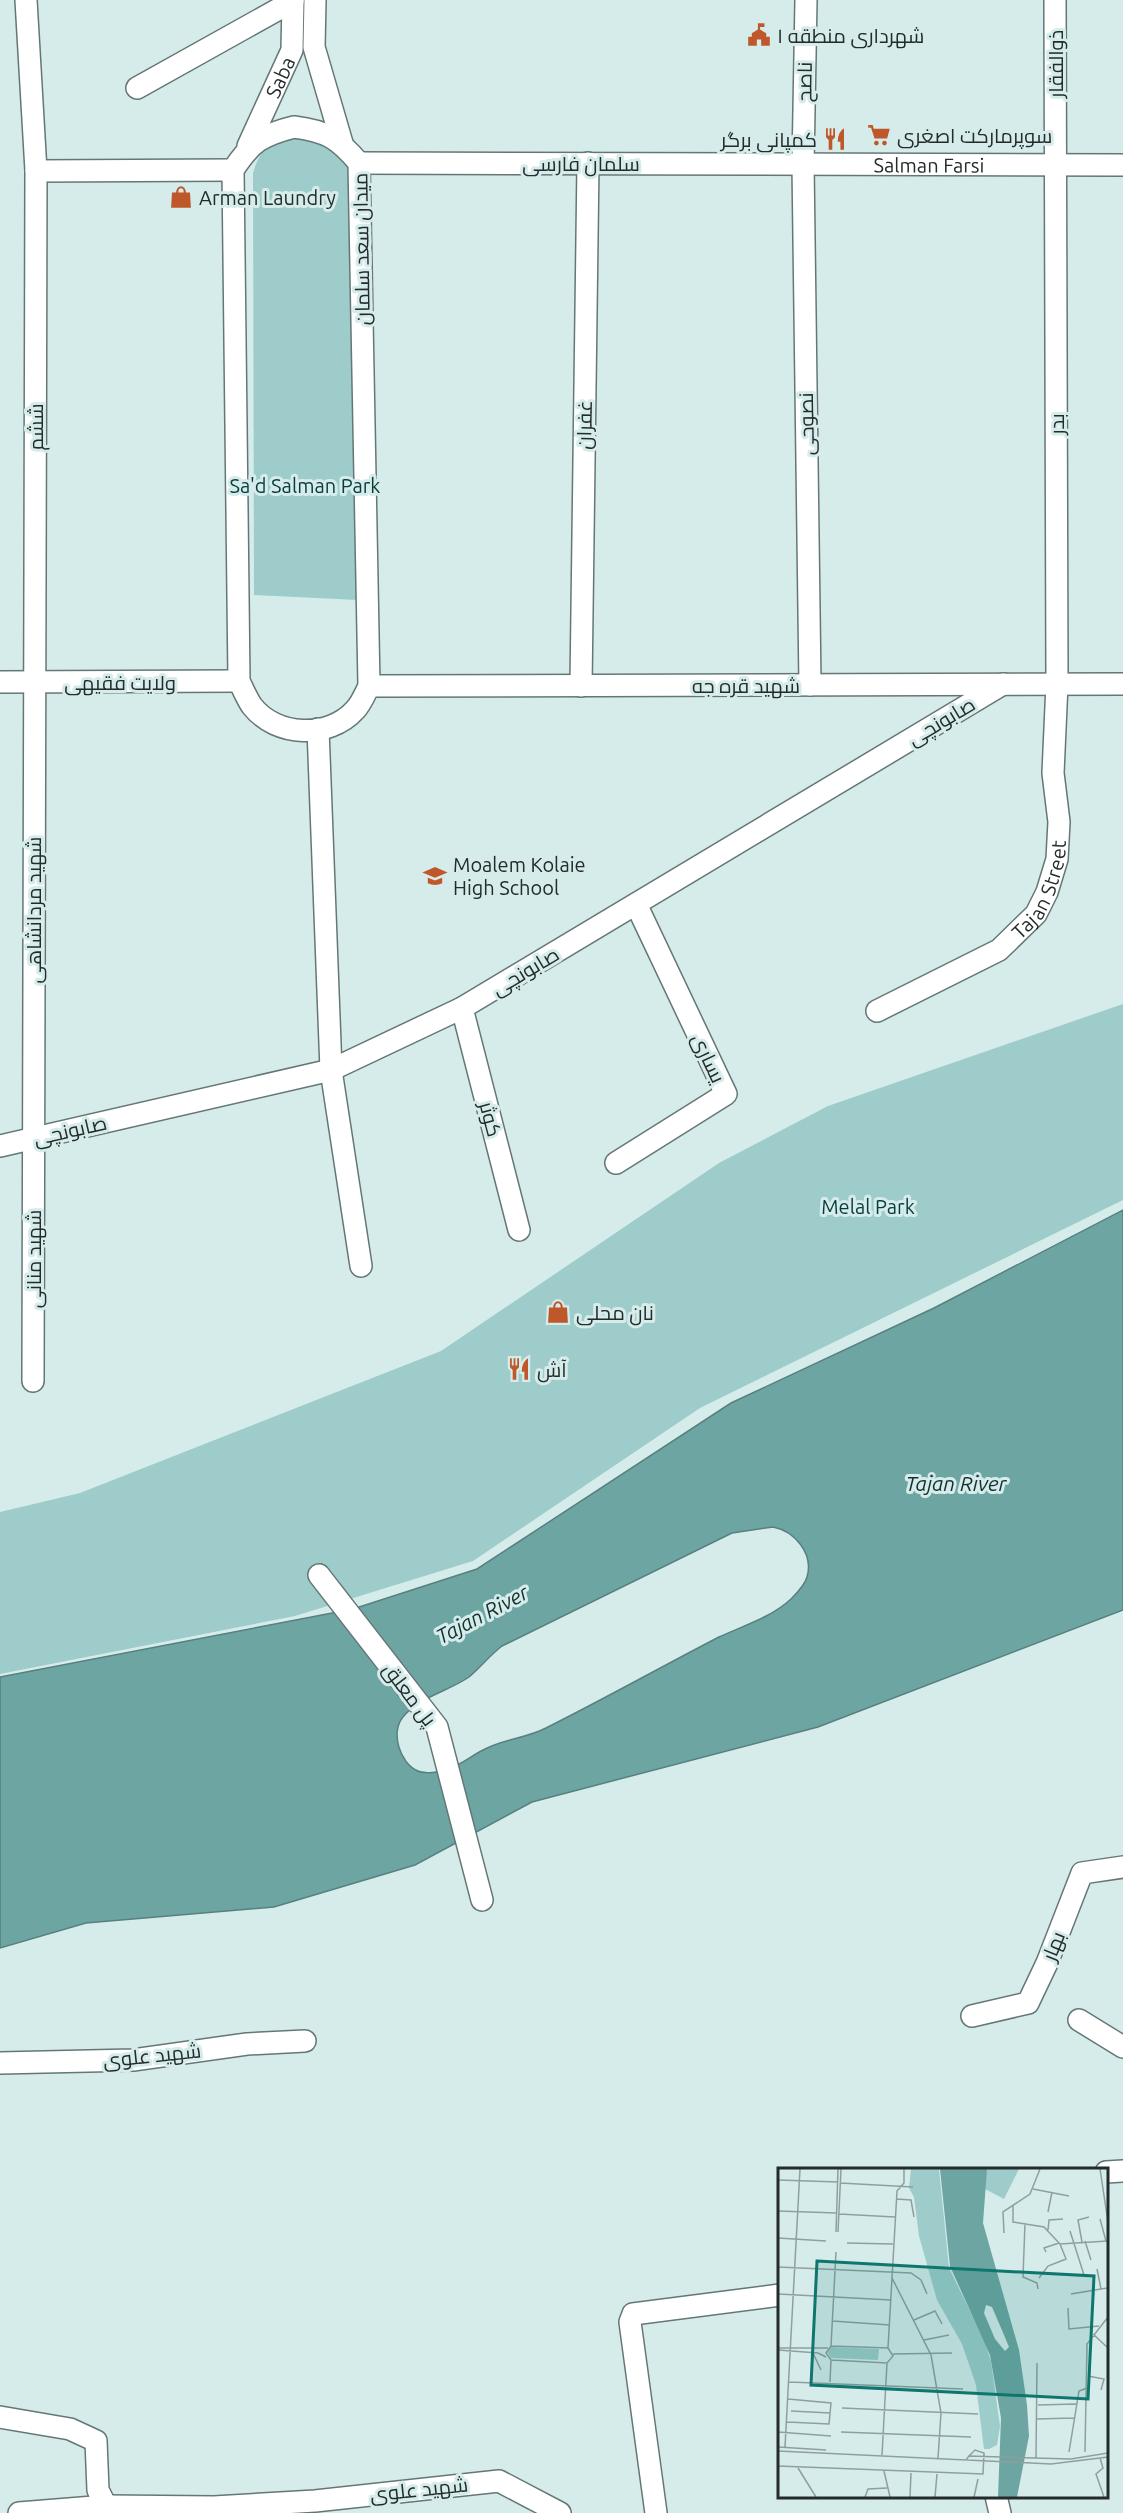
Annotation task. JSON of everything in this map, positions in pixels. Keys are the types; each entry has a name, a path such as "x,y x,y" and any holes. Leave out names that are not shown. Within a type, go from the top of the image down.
{"street":[{"name":"ششم","path":"26,0 36,171 33,682"},
{"path":"137,88 293,0"},
{"name":"Saba","path":"248,148 292,50 293,0"},
{"name":"Saba","path":"315,0 314,46 342,143"},
{"name":"ناصح","path":"803,164 806,0"},
{"name":"ذوالفقار","path":"1055,0 1055,165"},
{"name":"میدان سعد سلمان","path":"233,170 248,148 269,133 294,127 320,130 342,143 359,163 369,686"},
{"name":"سلمان فارسی","path":"359,163 803,164"},
{"name":"غفران","path":"581,686 588,163"},
{"name":"Salman Farsi","path":"803,164 1055,165"},
{"name":"نصوحی","path":"803,164 810,685"},
{"path":"1055,165 1123,165"},
{"name":"بدر","path":"1055,165 1057,684"},
{"path":"36,171 233,170 239,681 252,706 275,724 303,732 331,727 354,711 369,686"},
{"name":"ولایت فقیهی","path":"0,682 239,681"},
{"name":"شهید مردانشاهی","path":"33,682 33,1138"},
{"name":"صابونچی","path":"0,1146 331,1070 462,1008 1003,684"},
{"name":"Tajan Street","path":"877,1011 999,950 1036,914 1047,892 1057,860 1059,822 1053,773 1057,684"},
{"name":"شهید قره جه","path":"369,686 1123,684"},
{"path":"318,729 331,1070 361,1266"},
{"name":"یساری","path":"616,1163 726,1094 636,904"},
{"name":"کوثر","path":"462,1008 519,1230"},
{"name":"شهید منانی","path":"33,1138 33,1381"},
{"name":"پل معلق","path":"319,1575 436,1727 482,1900"},
{"name":"بهار","path":"972,2016 1028,2003 1047,1963 1082,1873 1123,1868"},
{"path":"1078,2020 1123,2047"},
{"name":"شهید علوی","path":"0,2063 133,2060 247,2044 304,2041"},
{"path":"1108,2172 1123,2171"},
{"path":"656,2513 630,2322 633,2314 778,2295"},
{"path":"0,2417 70,2429 96,2442 98,2490 106,2506"},
{"name":"شهید علوی","path":"19,2513 106,2506 213,2510 499,2481 560,2513"},
{"path":"996,2498 1000,2513"}],"green space":[{"name":"Sa'd Salman Park","path":"310,136 329,145 349,167 358,600 254,595 253,173 262,153 273,142"},
{"name":"Melal Park","path":"1123,1004 1123,1200 700,1408 473,1561 295,1616 0,1674 0,1512 80,1493 441,1351 719,1163 828,1106"}],"water":[{"name":"Tajan River","path":"1123,1210 1123,1610 818,1727 532,1802 415,1865 274,1907 86,1923 0,1948 0,1677 353,1609 477,1569 731,1403 934,1308","holes":["773,1527 781,1529 801,1544 808,1560 808,1568 806,1580 800,1589 775,1611 719,1637 546,1728 492,1746 449,1769 432,1773 420,1772 406,1762 397,1739 399,1723 403,1717 417,1704 469,1677 502,1646 732,1533"]}],"place":[{"name":"شهرداری منطقه ۱","path":"759,35"},
{"name":"سوپرمارکت اصغری","path":"879,135"},
{"name":"کمپانی برگر","path":"835,139"},
{"name":"Arman Laundry","path":"181,197"},
{"name":"Moalem Kolaie High School","path":"435,876"},
{"name":"نان محلی","path":"558,1312"},
{"name":"آش","path":"519,1369"}]}
